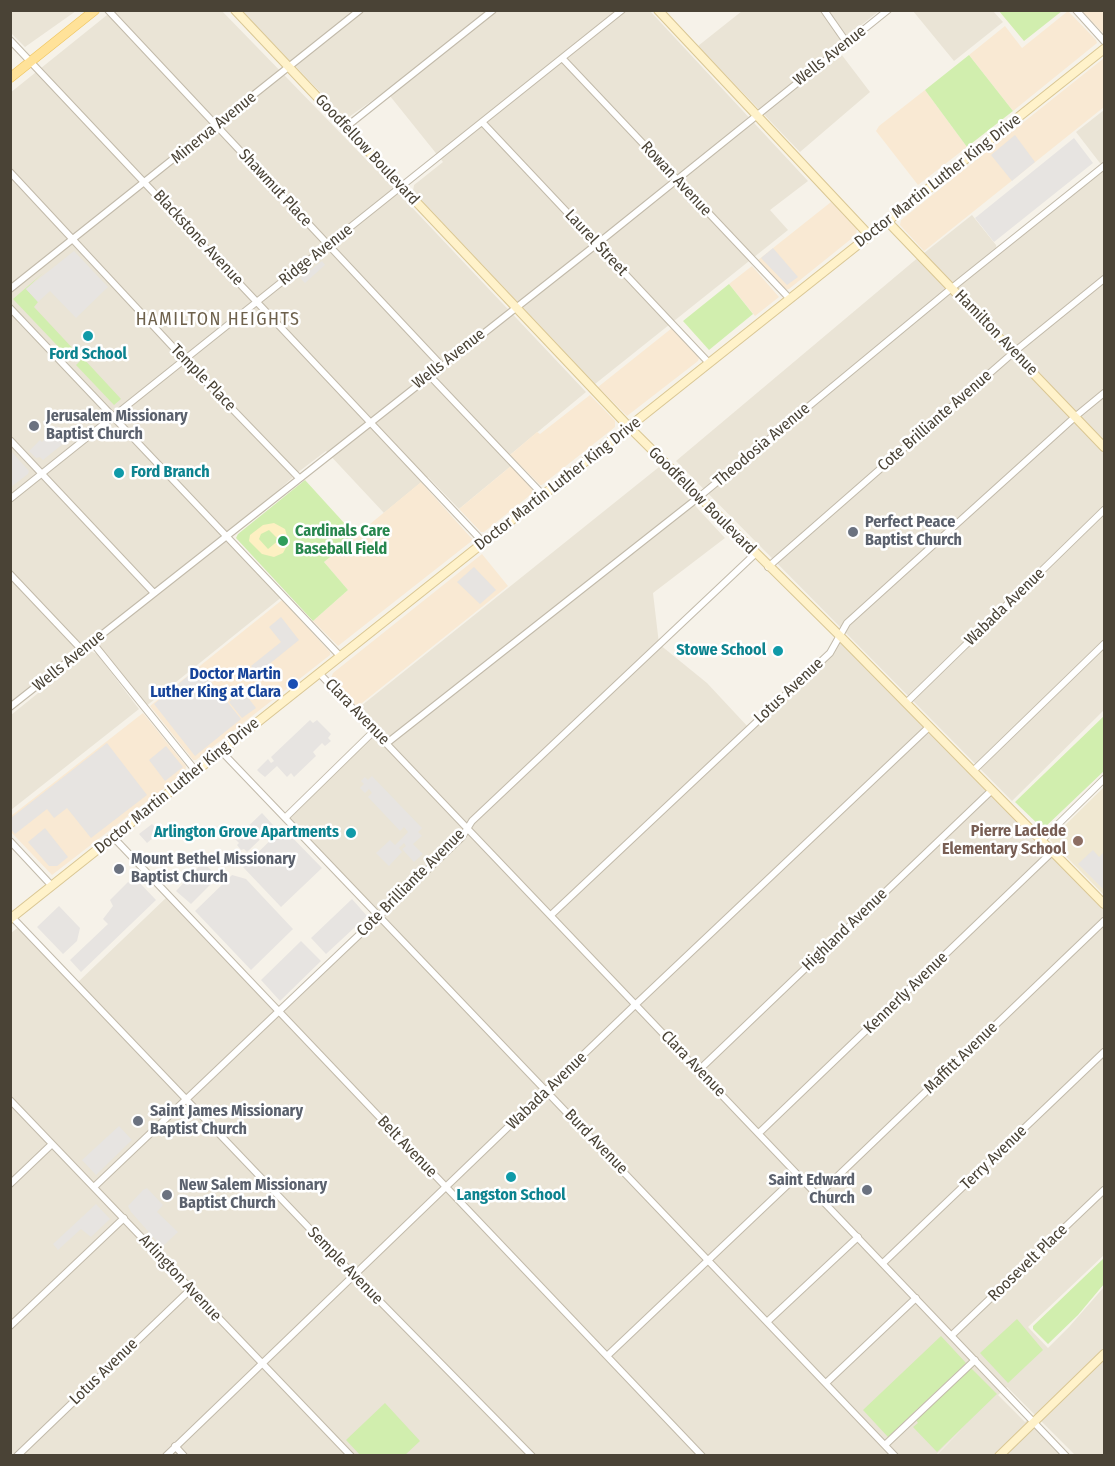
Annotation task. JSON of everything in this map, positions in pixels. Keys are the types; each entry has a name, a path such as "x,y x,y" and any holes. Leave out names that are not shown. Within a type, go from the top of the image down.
{"main road":[{"path":"10,78 95,10"},
{"name":"Goodfellow Boulevard","path":"235,10 630,428 839,635 1104,904"},
{"path":"658,10 869,235"},
{"name":"Doctor Martin Luther King Drive","path":"11,918 483,542 630,428 789,298 1104,48"},
{"name":"Hamilton Avenue","path":"888,221 1104,447"},
{"path":"999,1455 1104,1354"}],"street":[{"name":"Shawmut Place","path":"108,10 441,365"},
{"name":"Minerva Avenue","path":"10,290 217,127 360,10"},
{"path":"346,127 493,10"},
{"name":"Ridge Avenue","path":"10,499 622,10"},
{"path":"824,10 847,43"},
{"name":"Wells Avenue","path":"11,706 597,244 888,10"},
{"path":"1076,10 1104,41"},
{"name":"Blackstone Avenue","path":"10,40 483,542"},
{"name":"Rowan Avenue","path":"563,59 789,298"},
{"name":"Laurel Street","path":"483,123 709,363"},
{"name":"Theodosia Avenue","path":"387,743 699,497 953,287 1104,166"},
{"name":"Temple Place","path":"10,172 185,360 299,478"},
{"name":"Cote Brilliante Avenue","path":"768,567 1014,352 1104,279"},
{"name":"Clara Avenue","path":"10,308 340,656"},
{"path":"429,375 543,495"},
{"name":"Lotus Avenue","path":"551,915 830,653 848,623 1104,393"},
{"path":"10,440 154,593"},
{"name":"Wabada Avenue","path":"906,703 1104,510"},
{"name":"Cote Brilliante Avenue","path":"94,1187 462,837 472,821 755,554"},
{"path":"10,574 82,650"},
{"path":"92,642 195,770"},
{"path":"973,771 1104,644"},
{"name":"Clara Avenue","path":"319,673 1066,1455"},
{"name":"Wabada Avenue","path":"166,1455 635,1005 929,727"},
{"path":"285,818 375,730"},
{"name":"Burd Avenue","path":"221,751 895,1455"},
{"path":"1042,840 1104,779"},
{"name":"Highland Avenue","path":"699,1070 992,790"},
{"name":"Belt Avenue","path":"113,837 702,1455"},
{"path":"10,841 51,885"},
{"name":"Kennerly Avenue","path":"759,1133 1052,852"},
{"name":"Semple Avenue","path":"11,918 354,1275 532,1455"},
{"name":"Maffitt Avenue","path":"818,1195 1104,921"},
{"name":"Terry Avenue","path":"883,1263 1104,1053"},
{"name":"Arlington Avenue","path":"10,1100 351,1455"},
{"path":"10,1184 52,1144"},
{"path":"607,1356 798,1175"},
{"name":"Roosevelt Place","path":"952,1335 1104,1190"},
{"path":"10,1326 124,1218"},
{"path":"768,1321 858,1237"},
{"name":"Lotus Avenue","path":"17,1455 191,1289"},
{"path":"826,1383 915,1298"},
{"path":"885,1445 975,1360"},
{"path":"176,1446 184,1455"}],"shaded area":[{"path":"11,10 76,11 25,47 11,33"},
{"path":"112,11 222,11 387,181 586,392 505,459 511,466 459,509 428,477 384,513 326,451 301,470 227,536 283,596 145,707 92,642 11,707 10,93"},
{"path":"242,11 650,11 808,181 770,210 788,230 595,384 413,191 414,185 443,162 386,91 346,119"},
{"path":"742,11 879,11 835,46 870,92 800,152 698,46"},
{"path":"913,11 993,11 1003,22 954,61"},
{"path":"1068,11 1097,43 1013,111 969,55 1005,26 1022,48"},
{"path":"1082,11 1104,11 1104,34 1103,33"},
{"path":"1104,58 1104,107 924,251 900,225 901,220"},
{"path":"925,90 967,147 918,185 876,131 879,126"},
{"path":"1104,110 1104,710 1012,801 676,461 972,215 996,245 997,251 1103,167 1076,132"},
{"path":"1015,135 1035,162 1012,181 991,155"},
{"path":"1074,138 1093,163 994,242 975,218"},
{"path":"831,202 857,229 856,235 786,290 758,260"},
{"path":"773,248 798,277 787,285 761,258"},
{"path":"74,251 108,287 76,318 50,291 38,302 26,289"},
{"path":"322,261 325,265 305,283 300,278"},
{"path":"752,266 779,297 755,316 729,284"},
{"path":"672,328 699,358 698,361 627,416 598,387"},
{"path":"590,395 615,421 615,427 540,485 510,455 537,432 540,434"},
{"path":"57,426 69,439 43,460 40,457 36,458 29,451 40,440 42,442"},
{"path":"11,451 29,471 11,487"},
{"path":"511,466 534,492 484,532 481,532 459,509"},
{"path":"659,467 725,538 653,593 659,644 707,683 749,728 830,653 839,635 1104,903 1104,1255 1028,1327 1048,1348 1104,1287 1104,1455 1075,1455 1007,1387 998,1395 1025,1422 1030,1417 1066,1455 937,1455 964,1427 935,1456 11,1456 11,933 20,926 76,984 168,896 278,1011 379,916 285,818 375,730 356,710"},
{"path":"421,482 473,540 338,646 313,621 348,590 324,562"},
{"path":"482,554 508,586 357,707 331,678 333,673"},
{"path":"474,567 496,590 480,604 457,582"},
{"path":"282,600 330,652 330,655 196,760 193,760 150,706"},
{"path":"281,617 299,640 257,674 251,666 281,642 269,627"},
{"path":"90,651 97,654 139,709 11,810 11,715"},
{"path":"199,667 241,719 195,756 154,704"},
{"path":"242,690 256,708 242,718 229,702"},
{"path":"143,713 186,766 185,772 52,875 11,832 11,816"},
{"path":"310,720 313,723 317,720 331,734 328,738 331,741 325,746 322,743 313,752 316,756 294,777 291,773 287,777 277,766 265,777 257,770 268,759 271,763 274,761 271,757"},
{"path":"107,743 147,795 91,838 67,808 54,818 47,809 15,834 11,829 11,818"},
{"path":"166,746 183,767 165,781 149,760"},
{"path":"372,776 422,828 418,832 422,836 413,844 423,854 414,862 402,849 406,846 404,843 399,848 402,852 389,866 376,853 390,840 395,845 408,832 404,827 400,831 368,797 372,793 369,789 365,793 360,788 364,784 361,781 365,777 368,780"},
{"name":"Pierre Laclede Elementary School","path":"1104,787 1104,895 1050,840"},
{"path":"262,813 274,826 247,852 244,849 241,850 235,839"},
{"path":"152,824 160,832 147,843 139,834"},
{"path":"45,828 68,857 57,866 49,866 28,842"},
{"path":"283,828 322,868 281,907 243,867"},
{"path":"1093,850 1099,857 1104,852 1104,890 1078,864"},
{"path":"203,862 218,877 191,904 176,891"},
{"path":"232,875 246,879 293,929 251,970 195,911"},
{"path":"136,879 156,900 81,972 70,960 108,924 103,919 113,906 110,900 128,882 131,884"},
{"path":"352,899 367,916 326,954 311,938"},
{"path":"59,906 80,928 77,941 63,954 37,927"},
{"path":"301,941 321,961 280,1001 261,980"},
{"path":"119,1126 132,1140 96,1175 82,1160"},
{"path":"147,1188 163,1205 157,1212 178,1232 162,1247 128,1206"},
{"path":"96,1204 110,1219 91,1237 81,1229 58,1250 53,1244"}],"green space":[{"path":"999,11 1062,11 1024,41"},
{"path":"969,55 1013,111 967,147 925,90"},
{"path":"43,273 26,289 38,302 34,307 77,353 71,360 13,299"},
{"path":"729,284 753,314 709,350 683,321"},
{"path":"83,358 121,399 114,405 76,365"},
{"path":"305,480 356,536 324,562 348,590 313,621 236,538"},
{"path":"1104,716 1104,771 1043,829 1015,802"},
{"path":"1104,1258 1104,1284 1078,1315 1048,1344 1033,1329 1033,1326"},
{"path":"1017,1319 1043,1350 1008,1383 980,1353"},
{"path":"941,1336 966,1363 888,1437 863,1410"},
{"path":"971,1368 997,1394 937,1452 913,1427 918,1423 916,1420"},
{"path":"385,1403 420,1441 405,1455 360,1455 346,1440"}],"sand":[{"path":"274,523 285,529 289,542 283,553 274,557 262,554 249,541 250,535 263,525","holes":["269,530 279,540 268,549 259,539 261,534"]}],"place":[{"name":"Ford School","path":"88,336"},
{"name":"Jerusalem Missionary Baptist Church","path":"34,426"},
{"name":"Ford Branch","path":"119,473"},
{"name":"Perfect Peace Baptist Church","path":"853,532"},
{"name":"Cardinals Care Baseball Field","path":"283,541"},
{"name":"Stowe School","path":"778,651"},
{"name":"Doctor Martin Luther King at Clara","path":"293,684"},
{"name":"Arlington Grove Apartments","path":"351,833"},
{"name":"Pierre Laclede Elementary School","path":"1078,841"},
{"name":"Mount Bethel Missionary Baptist Church","path":"119,869"},
{"name":"Saint James Missionary Baptist Church","path":"138,1121"},
{"name":"Langston School","path":"511,1177"},
{"name":"Saint Edward Church","path":"867,1190"},
{"name":"New Salem Missionary Baptist Church","path":"167,1195"}],"district":[{"name":"HAMILTON HEIGHTS","path":"218,320"}]}
